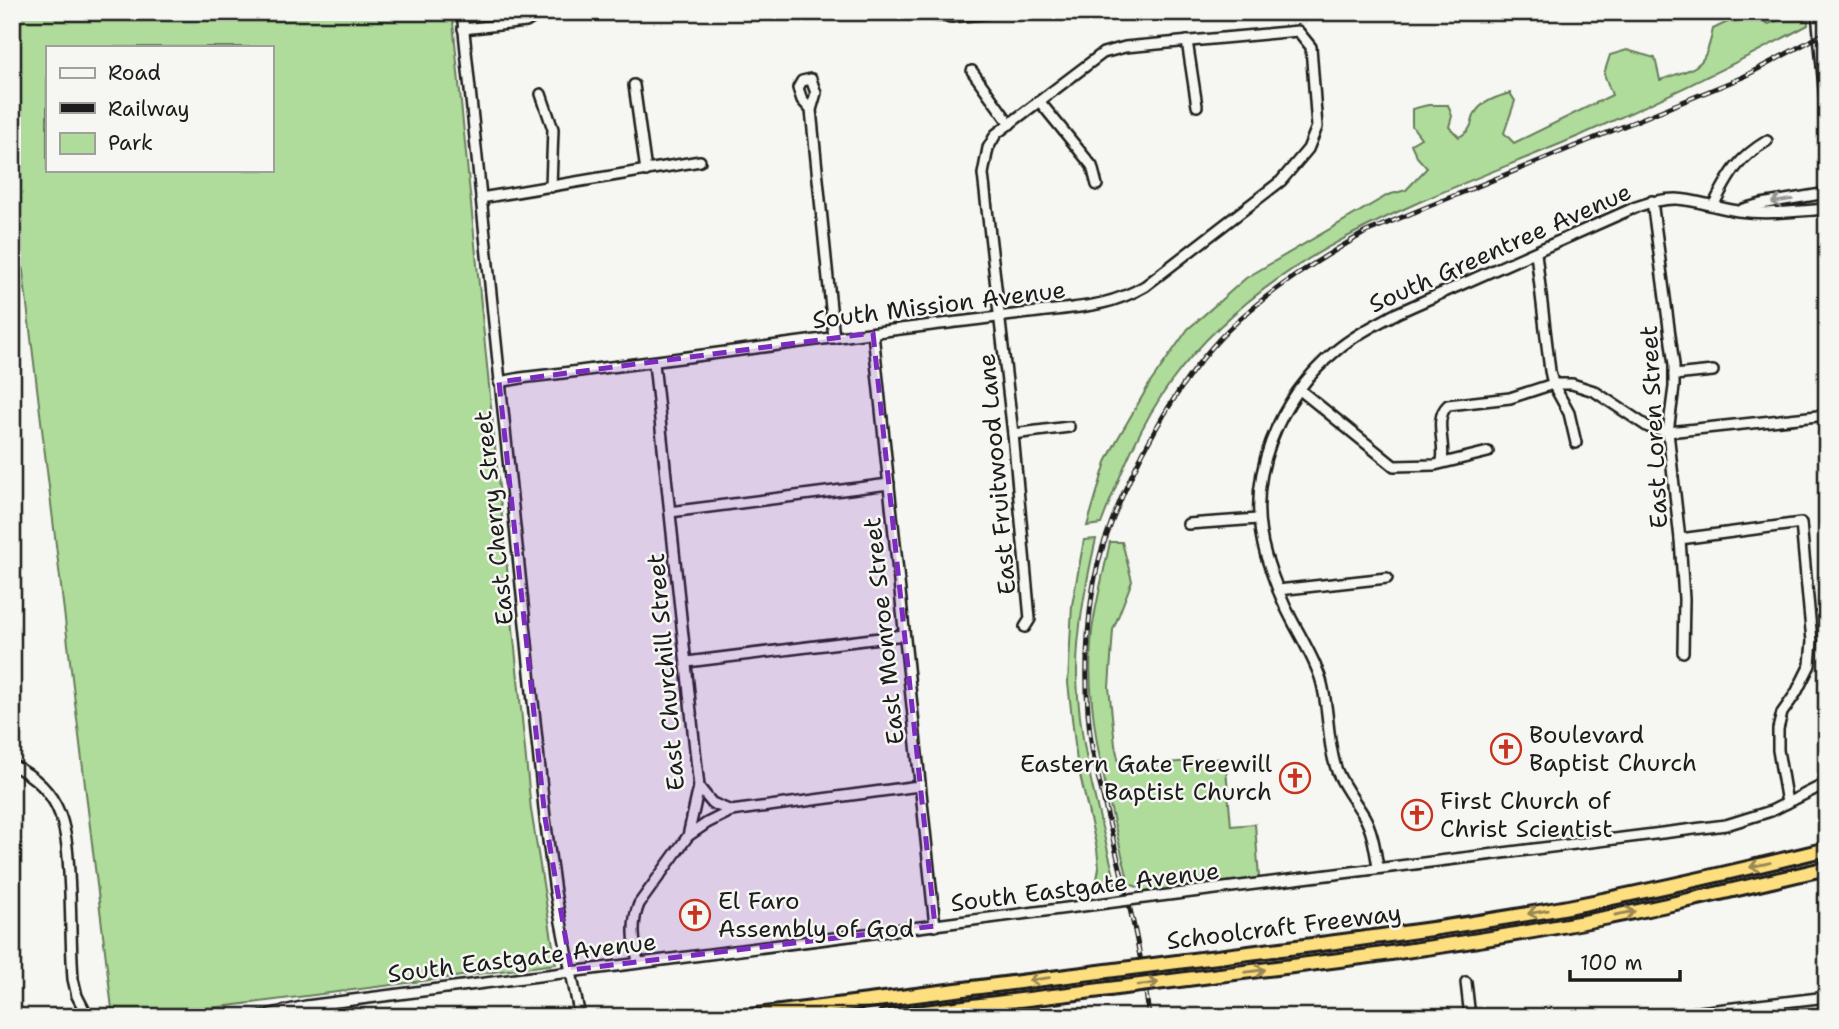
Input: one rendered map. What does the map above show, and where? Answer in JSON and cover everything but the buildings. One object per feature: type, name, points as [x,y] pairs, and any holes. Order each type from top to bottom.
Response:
[{"type":"highway","name":"Schoolcraft Freeway","points":[[741,1017],[1388,936],[1672,886],[1827,849]]},
{"type":"highway","name":"Schoolcraft Freeway","points":[[884,1017],[1411,950],[1558,927],[1827,868]]},
{"type":"street","name":"East Cherry Street","points":[[461,12],[546,831],[579,1012]]},
{"type":"street","points":[[463,29],[526,22],[542,12]]},
{"type":"street","points":[[902,12],[952,17],[1001,12]]},
{"type":"street","points":[[1817,12],[1827,121]]},
{"type":"street","name":"East Fruitwood Lane","points":[[1025,627],[1030,619],[1013,434],[983,174],[988,148],[996,134],[1110,50],[1298,31],[1311,47],[1317,127]]},
{"type":"street","points":[[1187,41],[1197,106]]},
{"type":"street","points":[[972,71],[1010,124]]},
{"type":"street","points":[[634,85],[646,170]]},
{"type":"street","points":[[541,94],[553,129],[551,187]]},
{"type":"street","points":[[1040,102],[1092,166],[1097,186]]},
{"type":"street","points":[[811,110],[834,338]]},
{"type":"street","name":"South Mission Avenue","points":[[499,382],[1110,303],[1145,286],[1281,181],[1308,149],[1317,127]]},
{"type":"street","points":[[1714,204],[1735,165],[1766,141]]},
{"type":"street","points":[[481,198],[700,161]]},
{"type":"street","points":[[1738,211],[1762,204],[1827,193]]},
{"type":"street","name":"South Greentree Avenue","points":[[1378,867],[1370,829],[1336,768],[1326,698],[1313,659],[1290,617],[1266,557],[1258,519],[1261,479],[1268,447],[1279,419],[1300,390],[1338,349],[1366,330],[1397,313],[1652,201],[1666,198],[1714,204],[1738,211],[1779,213],[1827,209]]},
{"type":"street","name":"East Loren Street","points":[[1652,201],[1674,375],[1668,432],[1680,539],[1684,652]]},
{"type":"street","points":[[1536,253],[1553,384],[1569,413],[1576,443]]},
{"type":"street","name":"East Monroe Street","points":[[873,333],[935,926]]},
{"type":"street","name":"East Churchill Street","points":[[638,962],[634,940],[635,914],[639,904],[688,836],[699,787],[654,363]]},
{"type":"street","points":[[1674,375],[1713,371]]},
{"type":"street","points":[[1442,461],[1444,453],[1440,419],[1442,411],[1448,405],[1510,398],[1553,384],[1572,384],[1594,391],[1648,427],[1668,432],[1827,415]]},
{"type":"street","points":[[1300,390],[1394,466],[1435,465],[1442,461],[1488,452]]},
{"type":"street","points":[[1013,434],[1069,427]]},
{"type":"street","points":[[670,512],[889,484]]},
{"type":"street","points":[[1188,524],[1258,519]]},
{"type":"street","points":[[1680,539],[1801,523],[1812,641],[1810,665],[1782,713],[1778,729],[1787,803]]},
{"type":"street","points":[[1278,590],[1387,578]]},
{"type":"street","points":[[687,662],[904,635]]},
{"type":"street","points":[[12,765],[27,772],[45,787],[65,826],[73,979],[88,1017]]},
{"type":"street","name":"South Eastgate Avenue","points":[[258,1017],[306,1006],[571,970],[1705,828],[1742,821],[1827,783]]},
{"type":"street","points":[[688,836],[707,822],[731,811],[919,786]]},
{"type":"street","points":[[699,787],[712,803],[731,811]]},
{"type":"street","points":[[1466,982],[1470,1017]]},
{"type":"street","points":[[1657,1017],[1827,997]]},
{"type":"highlighted area","points":[[873,333],[935,926],[571,970],[545,818],[499,382]]},
{"type":"green space","points":[[12,12],[452,12],[531,810],[556,964],[142,1017],[113,1017],[17,222],[12,214]]},
{"type":"green space","points":[[1799,12],[1807,12],[1808,25],[1780,40],[1608,123],[1411,206],[1357,232],[1305,261],[1256,295],[1211,335],[1171,382],[1140,432],[1101,524],[1087,526],[1106,462],[1117,440],[1150,383],[1188,329],[1246,278],[1388,195],[1406,190],[1427,168],[1417,157],[1411,144],[1421,138],[1412,126],[1412,109],[1428,105],[1448,105],[1452,116],[1449,127],[1459,137],[1468,130],[1481,106],[1510,93],[1515,101],[1504,133],[1514,143],[1612,95],[1604,74],[1610,55],[1627,50],[1655,58],[1660,80],[1697,65],[1707,52],[1713,29],[1742,15],[1769,24]]},
{"type":"green space","points":[[1096,539],[1080,626],[1077,678],[1086,756],[1116,884],[1095,890],[1099,868],[1097,849],[1077,762],[1068,683],[1072,605],[1084,540]]},
{"type":"green space","points":[[1110,542],[1122,542],[1132,581],[1113,630],[1109,687],[1120,767],[1225,758],[1231,826],[1255,824],[1259,878],[1145,892],[1129,884],[1100,759],[1091,695],[1092,631]]},
{"type":"railway","points":[[1149,1017],[1137,939],[1092,748],[1087,699],[1089,617],[1098,566],[1114,516],[1140,459],[1172,402],[1208,351],[1244,315],[1312,265],[1366,232],[1743,77],[1827,32]]},
{"type":"place","name":"Boulevard Baptist Church","points":[[1506,749]]},
{"type":"place","name":"Eastern Gate Freewill Baptist Church","points":[[1295,778]]},
{"type":"place","name":"First Church of Christ Scientist","points":[[1417,815]]},
{"type":"place","name":"El Faro Assembly of God","points":[[695,915]]}]
